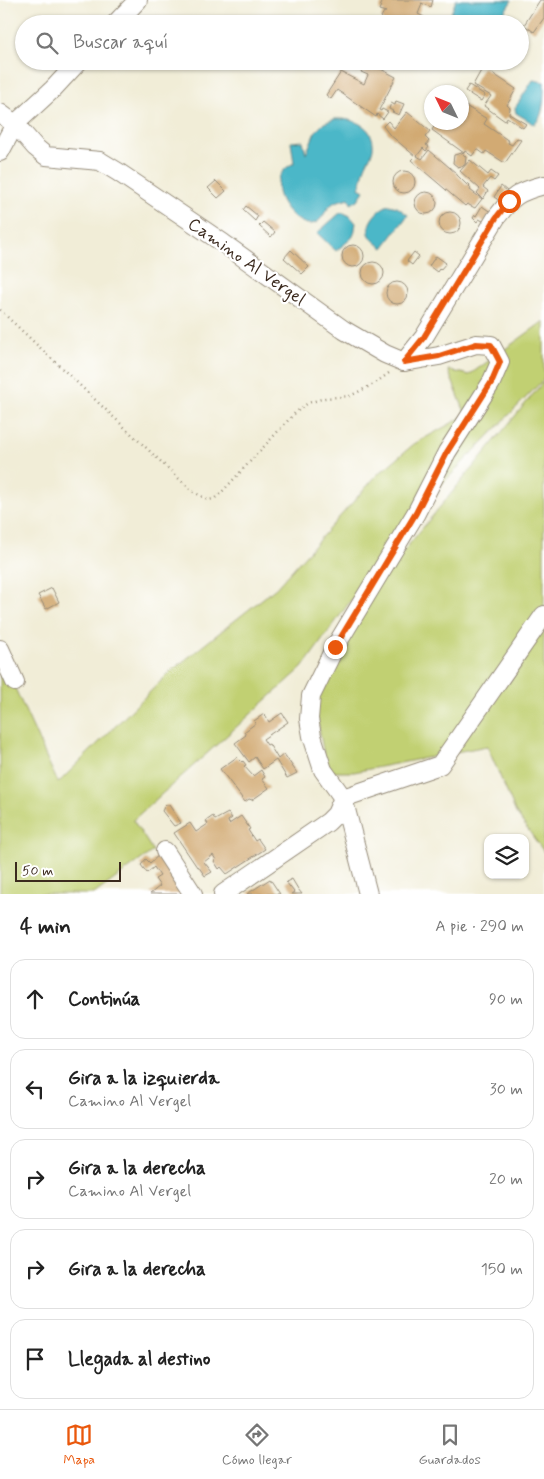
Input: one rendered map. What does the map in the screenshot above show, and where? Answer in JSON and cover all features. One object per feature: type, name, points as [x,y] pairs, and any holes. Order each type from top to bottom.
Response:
[{"type":"street","points":[[124,15],[138,0]]},
{"type":"street","points":[[0,152],[15,124],[71,70]]},
{"type":"street","name":"Camino Al Vergel","points":[[0,112],[15,124],[34,147],[46,156],[100,161],[223,243],[344,330],[404,362]]},
{"type":"street","points":[[404,362],[424,337],[496,218],[509,201],[524,190],[544,185]]},
{"type":"street","points":[[368,894],[343,798],[323,770],[316,752],[309,719],[311,696],[335,647],[416,513],[447,452],[491,383],[500,362],[491,345],[476,344],[439,356],[404,362]]},
{"type":"street","points":[[223,894],[328,822],[336,814],[343,798],[440,765],[544,615]]},
{"type":"street","points":[[0,649],[15,682]]},
{"type":"street","points":[[165,851],[193,894]]},
{"type":"path","points":[[0,310],[192,491],[208,500],[214,499],[222,493],[295,413],[308,403],[325,398],[350,396],[374,384],[404,362]]},
{"type":"green space","points":[[544,321],[544,379],[415,512],[302,668],[133,820],[153,851],[94,894],[0,894],[0,655],[58,783],[171,671],[276,588],[377,475],[414,444],[466,415],[448,370],[469,375]]},
{"type":"green space","points":[[544,381],[544,852],[516,813],[487,746],[354,772],[327,772],[313,695],[359,605]]},
{"type":"water","points":[[456,0],[512,0],[503,15],[450,15]]},
{"type":"water","points":[[533,80],[544,82],[542,112],[534,124],[516,113],[515,108]]},
{"type":"water","points":[[335,119],[349,120],[362,125],[367,129],[373,140],[373,148],[359,188],[364,191],[358,200],[351,204],[349,198],[335,202],[328,208],[322,218],[313,224],[301,222],[291,214],[281,201],[278,180],[286,168],[294,163],[291,142],[303,141],[306,154],[315,132],[324,123]]},
{"type":"water","points":[[389,205],[397,207],[408,215],[383,248],[371,238],[369,224],[381,209]]},
{"type":"water","points":[[340,213],[349,215],[356,223],[352,237],[336,251],[317,233]]},
{"type":"building","points":[[383,0],[433,0],[431,7],[421,3],[418,14],[420,15],[382,15],[386,12],[379,10]]},
{"type":"building","points":[[540,0],[544,0],[544,18],[534,32],[529,28],[529,17]]},
{"type":"building","points":[[362,70],[383,70],[396,77],[379,110],[381,111],[382,109],[388,112],[383,119],[377,114],[376,117],[337,90],[331,99],[326,95],[341,72],[364,84],[368,75],[361,72]]},
{"type":"building","points":[[481,70],[488,70],[516,89],[507,105],[510,108],[509,114],[526,124],[523,128],[507,117],[505,121],[484,106],[491,96],[473,85]]},
{"type":"building","points":[[469,85],[485,95],[481,101],[469,94]]},
{"type":"building","points":[[396,101],[404,104],[399,115],[389,109],[391,103],[395,105]]},
{"type":"building","points":[[469,108],[487,119],[484,124],[509,141],[508,143],[512,145],[517,138],[521,140],[505,163],[486,151],[484,154],[477,149],[472,156],[465,151],[464,153],[432,130],[469,130]]},
{"type":"building","points":[[407,112],[424,126],[424,130],[430,131],[425,137],[429,141],[426,145],[429,147],[426,151],[423,148],[417,156],[422,159],[429,150],[467,185],[468,183],[471,188],[470,190],[482,199],[475,208],[467,204],[465,206],[411,160],[415,156],[389,134],[383,126],[388,121],[394,128]]},
{"type":"building","points":[[462,153],[466,157],[465,165],[458,167],[453,163],[454,155]]},
{"type":"building","points":[[470,160],[488,175],[491,171],[498,176],[494,181],[490,178],[483,187],[488,191],[483,199],[477,193],[480,189],[460,171]]},
{"type":"building","points":[[404,171],[412,174],[415,182],[412,190],[404,193],[396,190],[393,182],[396,174]]},
{"type":"building","points":[[216,181],[226,191],[218,198],[208,188]]},
{"type":"building","points":[[501,186],[507,191],[500,201],[494,197]]},
{"type":"building","points":[[426,192],[434,195],[437,203],[434,211],[426,214],[418,211],[415,203],[418,195]]},
{"type":"building","points":[[246,206],[258,216],[255,221],[243,210]]},
{"type":"building","points":[[482,206],[492,213],[485,222],[479,219],[477,222],[473,218]]},
{"type":"building","points":[[450,212],[458,215],[461,223],[458,231],[450,234],[442,231],[439,223],[442,215]]},
{"type":"building","points":[[263,222],[275,232],[271,237],[259,226]]},
{"type":"building","points":[[353,245],[361,248],[364,256],[361,264],[353,267],[345,264],[342,256],[345,248]]},
{"type":"building","points":[[291,250],[309,267],[302,274],[284,258]]},
{"type":"building","points":[[414,252],[419,256],[412,265],[407,261]]},
{"type":"building","points":[[436,256],[446,263],[437,272],[429,266]]},
{"type":"building","points":[[373,262],[381,265],[384,273],[381,281],[373,284],[365,281],[362,273],[365,265]]},
{"type":"building","points":[[397,282],[405,285],[408,293],[405,301],[397,304],[389,301],[386,293],[389,285]]},
{"type":"building","points":[[52,588],[59,602],[46,609],[38,595]]},
{"type":"building","points":[[282,713],[288,722],[263,739],[267,745],[269,744],[278,759],[284,754],[297,773],[287,778],[276,760],[263,769],[255,757],[249,762],[235,743],[246,735],[244,732],[256,723],[254,721],[264,714],[269,722]]},
{"type":"building","points":[[237,757],[243,761],[246,765],[244,766],[253,776],[261,770],[265,777],[262,779],[269,788],[252,800],[249,799],[245,802],[220,769]]},
{"type":"building","points":[[166,805],[169,805],[181,823],[174,826],[162,811]]},
{"type":"building","points":[[228,813],[232,818],[228,821],[229,824],[241,816],[250,829],[248,830],[255,841],[258,839],[265,849],[227,874],[221,867],[219,869],[213,855],[204,862],[212,872],[205,876],[174,833],[190,823],[196,832],[208,824],[206,821],[213,816],[215,820]]},
{"type":"building","points":[[160,854],[189,894],[150,894],[160,886],[155,879],[160,876],[154,867],[147,873],[141,865],[146,859],[150,863]]},
{"type":"building","points":[[270,879],[280,894],[247,894]]},
{"type":"building","points":[[292,879],[302,894],[291,894],[294,892],[286,882]]},
{"type":"route","points":[[335,647],[416,513],[447,452],[491,383],[500,362],[491,345],[476,344],[439,356],[404,362],[424,337],[496,218],[509,201]]}]
